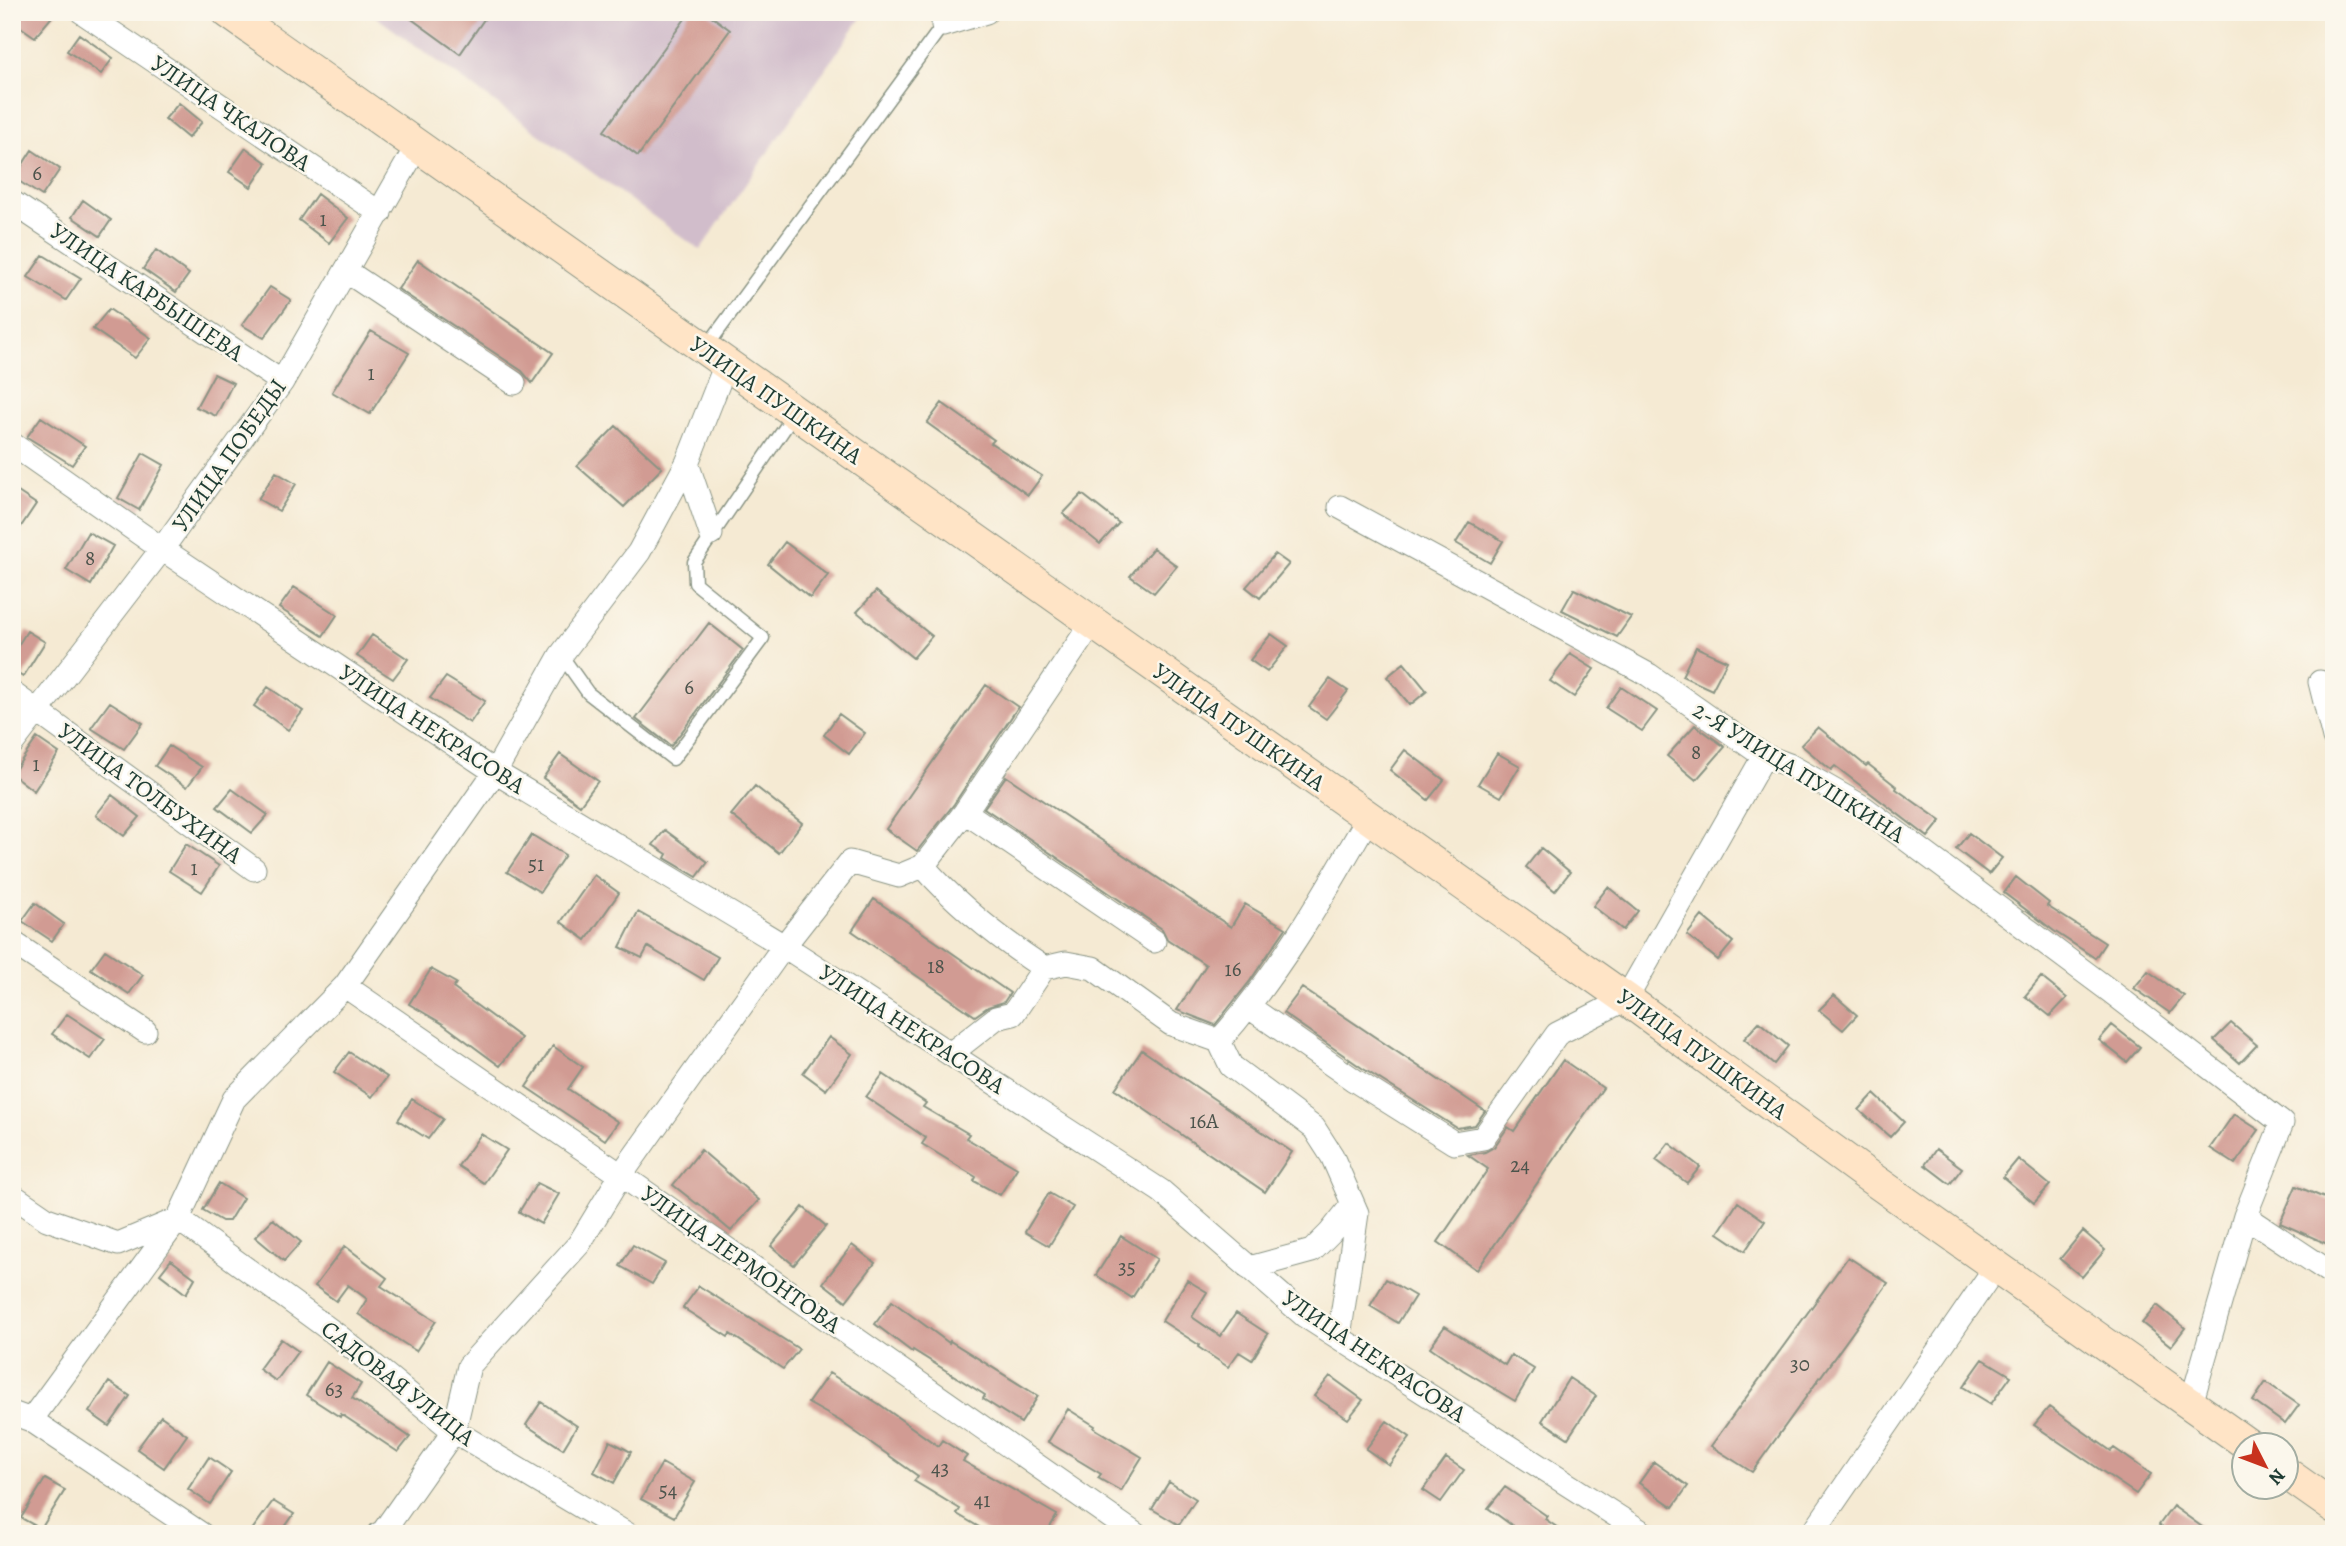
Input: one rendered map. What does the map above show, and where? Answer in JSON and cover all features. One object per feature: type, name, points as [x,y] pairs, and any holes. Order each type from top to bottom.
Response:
[{"type":"main road","name":"УЛИЦА ПУШКИНА","points":[[228,12],[1626,999],[1864,1173],[2230,1432]]},
{"type":"main road","points":[[2300,1482],[2334,1507]]},
{"type":"street","name":"УЛИЦА ЧКАЛОВА","points":[[82,12],[380,213]]},
{"type":"street","points":[[946,18],[986,12]]},
{"type":"street","name":"УЛИЦА ПОБЕДЫ","points":[[12,744],[162,549],[282,382],[417,146]]},
{"type":"street","name":"УЛИЦА КАРБЫШЕВА","points":[[12,202],[282,382]]},
{"type":"street","points":[[346,271],[514,383]]},
{"type":"street","points":[[201,1534],[22,1416],[178,1219],[234,1099],[345,986],[495,772],[561,655],[639,552],[687,463],[715,357]]},
{"type":"street","name":"УЛИЦА НЕКРАСОВА","points":[[12,444],[162,549],[495,772],[784,946],[1161,1191],[1305,1316],[1645,1534]]},
{"type":"street","points":[[687,463],[712,534]]},
{"type":"street","name":"2-Я УЛИЦА ПУШКИНА","points":[[1340,507],[1649,675],[1764,756],[1788,765],[1863,807],[2110,990],[2282,1123],[2245,1216],[2191,1404]]},
{"type":"street","points":[[379,1534],[454,1431],[469,1366],[579,1244],[621,1175],[784,946],[850,862],[899,876],[923,866],[965,812],[1092,623]]},
{"type":"street","points":[[2320,682],[2334,738]]},
{"type":"street","name":"УЛИЦА ТОЛБУХИНА","points":[[12,693],[254,869]]},
{"type":"street","points":[[1249,1007],[1354,1080],[1454,1143],[1483,1138],[1557,1034],[1626,999],[1764,756]]},
{"type":"street","points":[[965,812],[1154,941]]},
{"type":"street","points":[[1219,1041],[1249,1007],[1335,876],[1368,818]]},
{"type":"street","points":[[923,866],[943,888],[1006,943],[1044,968]]},
{"type":"street","points":[[12,942],[145,1031]]},
{"type":"street","points":[[950,1054],[996,1018],[1013,1014],[1044,968],[1066,963],[1093,968],[1171,1024],[1219,1041],[1231,1066],[1314,1128],[1332,1156],[1357,1213],[1339,1337]]},
{"type":"street","name":"УЛИЦА ЛЕРМОНТОВА","points":[[345,986],[1135,1534]]},
{"type":"street","points":[[12,1195],[47,1219],[118,1244],[178,1219]]},
{"type":"street","points":[[1249,1268],[1312,1251],[1331,1233],[1353,1204]]},
{"type":"street","points":[[2245,1216],[2334,1275]]},
{"type":"street","name":"САДОВАЯ УЛИЦА","points":[[178,1219],[337,1335],[454,1431],[627,1534]]},
{"type":"street","points":[[1812,1534],[1997,1265]]},
{"type":"lane","points":[[715,357],[946,18]]},
{"type":"lane","points":[[561,655],[588,693],[673,759],[763,638],[695,583],[694,562],[795,413]]},
{"type":"shaded area","points":[[369,12],[865,12],[700,250]]},
{"type":"building","points":[[12,12],[56,12],[35,37],[12,21]]},
{"type":"building","points":[[402,12],[489,12],[460,54]]},
{"type":"building","points":[[690,12],[706,12],[730,30],[638,156],[604,131]]},
{"type":"building","points":[[79,34],[113,58],[101,74],[67,51]]},
{"type":"building","points":[[179,103],[202,122],[188,138],[165,119]]},
{"type":"building","points":[[246,148],[267,163],[251,187],[229,172]]},
{"type":"building","points":[[32,150],[60,169],[42,196],[14,178]]},
{"type":"building","points":[[317,194],[348,218],[329,243],[299,220]]},
{"type":"building","points":[[83,200],[111,220],[100,236],[72,217]]},
{"type":"building","points":[[156,250],[189,274],[176,292],[143,269]]},
{"type":"building","points":[[43,255],[81,278],[66,300],[28,277]]},
{"type":"building","points":[[418,260],[553,353],[532,383],[522,371],[398,289]]},
{"type":"building","points":[[270,287],[291,300],[264,338],[242,325]]},
{"type":"building","points":[[109,309],[151,338],[135,358],[93,329]]},
{"type":"building","points":[[371,331],[409,353],[370,414],[332,392]]},
{"type":"building","points":[[214,374],[233,383],[216,416],[196,407]]},
{"type":"building","points":[[942,403],[994,440],[991,443],[1042,476],[1028,495],[927,423]]},
{"type":"building","points":[[41,417],[85,446],[72,465],[27,437]]},
{"type":"building","points":[[616,426],[662,468],[624,507],[577,466]]},
{"type":"building","points":[[143,453],[164,465],[139,510],[118,498]]},
{"type":"building","points":[[276,472],[296,484],[279,511],[258,499]]},
{"type":"building","points":[[12,488],[36,504],[12,540]]},
{"type":"building","points":[[1082,494],[1119,523],[1100,544],[1063,514]]},
{"type":"building","points":[[1469,522],[1503,541],[1490,563],[1456,543]]},
{"type":"building","points":[[88,532],[113,546],[91,585],[66,570]]},
{"type":"building","points":[[785,542],[828,575],[810,598],[768,564]]},
{"type":"building","points":[[1153,548],[1177,566],[1154,593],[1130,576]]},
{"type":"building","points":[[1275,554],[1289,564],[1260,598],[1246,587]]},
{"type":"building","points":[[294,587],[337,615],[323,636],[279,608]]},
{"type":"building","points":[[1574,589],[1631,617],[1617,637],[1562,610]]},
{"type":"building","points":[[876,591],[932,636],[913,658],[857,612]]},
{"type":"building","points":[[709,623],[743,650],[671,746],[636,719]]},
{"type":"building","points":[[27,631],[45,642],[23,677],[12,670],[12,655]]},
{"type":"building","points":[[1271,634],[1288,646],[1267,672],[1250,660]]},
{"type":"building","points":[[372,635],[408,659],[393,679],[357,656]]},
{"type":"building","points":[[1696,647],[1727,661],[1712,690],[1682,676]]},
{"type":"building","points":[[1570,654],[1594,669],[1574,697],[1550,681]]},
{"type":"building","points":[[1404,663],[1427,691],[1410,705],[1387,677]]},
{"type":"building","points":[[446,677],[485,701],[470,723],[430,698]]},
{"type":"building","points":[[1330,679],[1348,691],[1326,719],[1309,707]]},
{"type":"building","points":[[986,685],[1018,707],[954,804],[917,851],[886,829]]},
{"type":"building","points":[[268,687],[303,711],[288,730],[254,706]]},
{"type":"building","points":[[1621,687],[1657,711],[1642,731],[1606,708]]},
{"type":"building","points":[[110,702],[143,723],[124,749],[91,728]]},
{"type":"building","points":[[839,714],[865,733],[849,754],[824,735]]},
{"type":"building","points":[[1695,725],[1725,747],[1696,780],[1667,756]]},
{"type":"building","points":[[1818,727],[1941,821],[1928,837],[1835,766],[1831,770],[1801,745]]},
{"type":"building","points":[[37,738],[59,753],[34,791],[12,774]]},
{"type":"building","points":[[169,746],[202,767],[187,787],[155,766]]},
{"type":"building","points":[[1405,750],[1444,780],[1428,800],[1390,770]]},
{"type":"building","points":[[1497,753],[1520,766],[1501,797],[1478,784]]},
{"type":"building","points":[[560,754],[598,781],[580,805],[543,778]]},
{"type":"building","points":[[1006,776],[1231,927],[1245,904],[1286,928],[1250,981],[1215,1025],[1177,1010],[1206,965],[1167,939],[1162,929],[984,808]]},
{"type":"building","points":[[755,786],[802,823],[779,853],[731,815]]},
{"type":"building","points":[[232,789],[268,815],[252,833],[217,807]]},
{"type":"building","points":[[112,795],[140,817],[124,836],[96,815]]},
{"type":"building","points":[[665,830],[708,862],[697,877],[665,858],[667,854],[653,845]]},
{"type":"building","points":[[1969,833],[2002,858],[1989,874],[1956,849]]},
{"type":"building","points":[[532,835],[565,855],[540,892],[507,872]]},
{"type":"building","points":[[186,844],[219,866],[202,892],[169,871]]},
{"type":"building","points":[[1541,848],[1570,872],[1555,891],[1526,867]]},
{"type":"building","points":[[594,875],[619,893],[586,940],[561,922]]},
{"type":"building","points":[[2016,877],[2049,903],[2047,906],[2105,943],[2095,958],[2004,893]]},
{"type":"building","points":[[1608,887],[1638,911],[1623,930],[1593,906]]},
{"type":"building","points":[[874,899],[1010,993],[1004,1002],[988,1007],[975,1016],[852,931]]},
{"type":"building","points":[[35,903],[64,924],[52,941],[22,921]]},
{"type":"building","points":[[638,912],[718,957],[704,980],[648,947],[642,958],[620,947]]},
{"type":"building","points":[[1702,916],[1733,942],[1718,960],[1687,935]]},
{"type":"building","points":[[105,950],[143,975],[129,994],[91,969]]},
{"type":"building","points":[[431,969],[456,983],[453,988],[521,1038],[500,1066],[443,1024],[409,1004]]},
{"type":"building","points":[[2148,971],[2184,996],[2170,1013],[2134,988]]},
{"type":"building","points":[[2041,977],[2067,998],[2050,1016],[2025,996]]},
{"type":"building","points":[[1302,988],[1485,1111],[1475,1125],[1457,1128],[1362,1068],[1283,1013]]},
{"type":"building","points":[[1834,995],[1857,1015],[1843,1030],[1819,1010]]},
{"type":"building","points":[[67,1014],[105,1039],[90,1059],[52,1034]]},
{"type":"building","points":[[1759,1022],[1788,1046],[1774,1064],[1744,1039]]},
{"type":"building","points":[[2231,1023],[2257,1045],[2240,1063],[2214,1040]]},
{"type":"building","points":[[2112,1025],[2140,1047],[2127,1062],[2099,1040]]},
{"type":"building","points":[[829,1037],[852,1054],[826,1090],[803,1073]]},
{"type":"building","points":[[553,1046],[583,1067],[568,1089],[618,1122],[605,1140],[526,1087]]},
{"type":"building","points":[[1142,1050],[1292,1152],[1265,1192],[1115,1089]]},
{"type":"building","points":[[349,1052],[387,1077],[372,1097],[334,1072]]},
{"type":"building","points":[[1563,1060],[1603,1088],[1477,1270],[1438,1242],[1488,1169],[1468,1155],[1485,1152],[1494,1147],[1508,1127],[1514,1131]]},
{"type":"building","points":[[883,1074],[926,1103],[923,1107],[969,1134],[966,1138],[1017,1168],[1000,1195],[974,1181],[976,1177],[922,1144],[926,1138],[866,1097]]},
{"type":"building","points":[[1874,1094],[1904,1122],[1890,1137],[1859,1110]]},
{"type":"building","points":[[412,1099],[443,1119],[428,1139],[398,1120]]},
{"type":"building","points":[[2234,1114],[2259,1130],[2235,1164],[2210,1148]]},
{"type":"building","points":[[481,1134],[507,1150],[484,1183],[458,1166]]},
{"type":"building","points":[[1669,1143],[1700,1167],[1687,1183],[1656,1160]]},
{"type":"building","points":[[1936,1149],[1962,1168],[1950,1184],[1925,1165]]},
{"type":"building","points":[[701,1150],[759,1200],[731,1231],[673,1185]]},
{"type":"building","points":[[2018,1159],[2050,1185],[2034,1203],[2003,1177]]},
{"type":"building","points":[[219,1183],[243,1198],[229,1221],[222,1221],[203,1210]]},
{"type":"building","points":[[537,1183],[559,1194],[541,1224],[519,1212]]},
{"type":"building","points":[[2296,1186],[2334,1202],[2334,1247],[2280,1223]]},
{"type":"building","points":[[1049,1193],[1073,1207],[1049,1246],[1025,1232]]},
{"type":"building","points":[[1738,1202],[1765,1221],[1745,1251],[1718,1233]]},
{"type":"building","points":[[803,1207],[826,1226],[794,1265],[771,1246]]},
{"type":"building","points":[[273,1219],[301,1242],[284,1261],[255,1237]]},
{"type":"building","points":[[2083,1231],[2105,1250],[2082,1277],[2060,1259]]},
{"type":"building","points":[[1121,1236],[1157,1259],[1132,1298],[1096,1275]]},
{"type":"building","points":[[633,1245],[665,1263],[652,1284],[620,1266]]},
{"type":"building","points":[[852,1245],[875,1263],[846,1301],[823,1283]]},
{"type":"building","points":[[345,1246],[387,1278],[381,1286],[436,1321],[416,1351],[358,1314],[367,1299],[348,1285],[336,1301],[315,1286]]},
{"type":"building","points":[[1848,1257],[1888,1283],[1752,1472],[1711,1446]]},
{"type":"building","points":[[171,1260],[195,1278],[186,1294],[160,1274]]},
{"type":"building","points":[[1386,1279],[1415,1296],[1398,1323],[1370,1306]]},
{"type":"building","points":[[1187,1280],[1207,1292],[1192,1317],[1220,1336],[1236,1313],[1268,1334],[1252,1360],[1239,1352],[1228,1367],[1162,1321]]},
{"type":"building","points":[[699,1286],[799,1349],[783,1369],[730,1334],[728,1337],[683,1308]]},
{"type":"building","points":[[892,1301],[949,1343],[950,1341],[1038,1396],[1021,1423],[983,1399],[985,1395],[913,1350],[912,1352],[875,1324]]},
{"type":"building","points":[[2157,1305],[2185,1328],[2171,1346],[2142,1323]]},
{"type":"building","points":[[1445,1326],[1505,1365],[1511,1355],[1534,1369],[1515,1401],[1430,1347]]},
{"type":"building","points":[[281,1339],[298,1351],[276,1381],[259,1369]]},
{"type":"building","points":[[1983,1359],[2011,1376],[1991,1404],[1963,1387]]},
{"type":"building","points":[[327,1362],[361,1384],[352,1398],[410,1437],[398,1452],[341,1414],[340,1417],[306,1395]]},
{"type":"building","points":[[829,1373],[938,1446],[942,1440],[967,1456],[963,1461],[1057,1515],[1046,1534],[991,1534],[957,1514],[960,1509],[914,1481],[918,1476],[840,1421],[808,1403]]},
{"type":"building","points":[[1330,1376],[1363,1400],[1348,1419],[1314,1396]]},
{"type":"building","points":[[1569,1378],[1596,1396],[1568,1438],[1542,1421]]},
{"type":"building","points":[[109,1382],[130,1396],[109,1426],[89,1412]]},
{"type":"building","points":[[2266,1382],[2299,1405],[2285,1424],[2253,1401]]},
{"type":"building","points":[[541,1402],[577,1426],[563,1449],[526,1425]]},
{"type":"building","points":[[2049,1407],[2111,1451],[2114,1448],[2151,1474],[2136,1494],[2034,1425]]},
{"type":"building","points":[[1068,1409],[1142,1457],[1121,1491],[1098,1478],[1101,1474],[1048,1442]]},
{"type":"building","points":[[161,1416],[187,1435],[164,1468],[137,1449]]},
{"type":"building","points":[[1387,1421],[1410,1437],[1389,1465],[1366,1449]]},
{"type":"building","points":[[610,1441],[631,1452],[614,1483],[594,1472]]},
{"type":"building","points":[[209,1457],[231,1472],[210,1504],[188,1489]]},
{"type":"building","points":[[1446,1458],[1464,1470],[1441,1502],[1423,1490]]},
{"type":"building","points":[[1654,1462],[1688,1486],[1673,1507],[1639,1483]]},
{"type":"building","points":[[662,1463],[695,1482],[674,1517],[641,1499]]},
{"type":"building","points":[[45,1479],[65,1490],[41,1529],[21,1518]]},
{"type":"building","points":[[1169,1482],[1196,1499],[1179,1525],[1152,1509]]},
{"type":"building","points":[[1505,1487],[1547,1516],[1545,1519],[1567,1534],[1524,1534],[1488,1508]]},
{"type":"building","points":[[273,1501],[294,1514],[280,1534],[249,1534]]},
{"type":"building","points":[[2173,1506],[2212,1534],[2171,1534],[2159,1525]]}]
